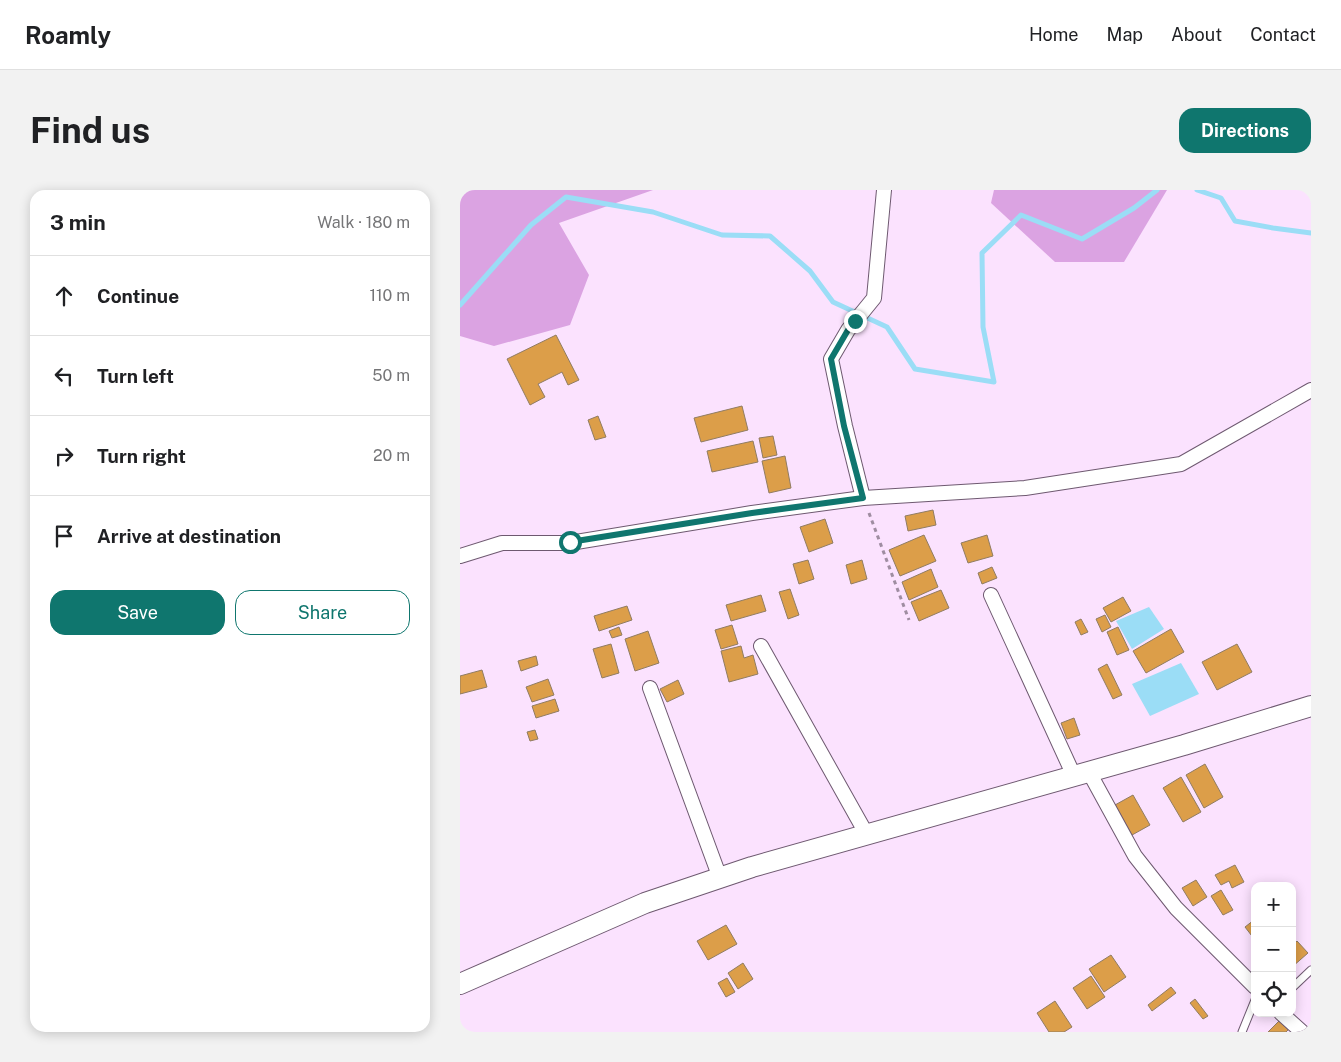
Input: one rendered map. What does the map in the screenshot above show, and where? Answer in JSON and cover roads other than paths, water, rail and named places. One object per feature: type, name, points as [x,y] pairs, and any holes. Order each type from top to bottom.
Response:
[{"type":"main road","points":[[460,984],[645,903],[752,867],[1081,774],[1311,706]]},
{"type":"street","points":[[863,498],[844,426],[831,359],[848,330],[874,298],[884,190]]},
{"type":"street","points":[[460,556],[502,543],[570,542],[752,513],[863,498],[1026,488],[1181,464],[1311,390]]},
{"type":"street","points":[[991,596],[1081,774],[1135,856],[1176,908],[1251,983]]},
{"type":"street","points":[[762,646],[867,835]]},
{"type":"street","points":[[650,688],[720,878]]},
{"type":"street","points":[[1285,1017],[1302,1032]]},
{"type":"lane","points":[[1296,984],[1311,970]]},
{"type":"lane","points":[[1242,1032],[1251,1010]]},
{"type":"water","points":[[1149,607],[1164,629],[1132,649],[1116,621]]},
{"type":"water","points":[[1181,663],[1199,694],[1150,716],[1132,684]]},
{"type":"waterway","points":[[460,305],[531,225],[566,197],[653,212],[722,235],[770,236],[810,271],[833,302],[887,327],[915,369],[994,382],[983,327],[982,253],[1021,215],[1082,239],[1134,208],[1157,190]]},
{"type":"waterway","points":[[1197,190],[1221,198],[1235,221],[1311,233]]}]
